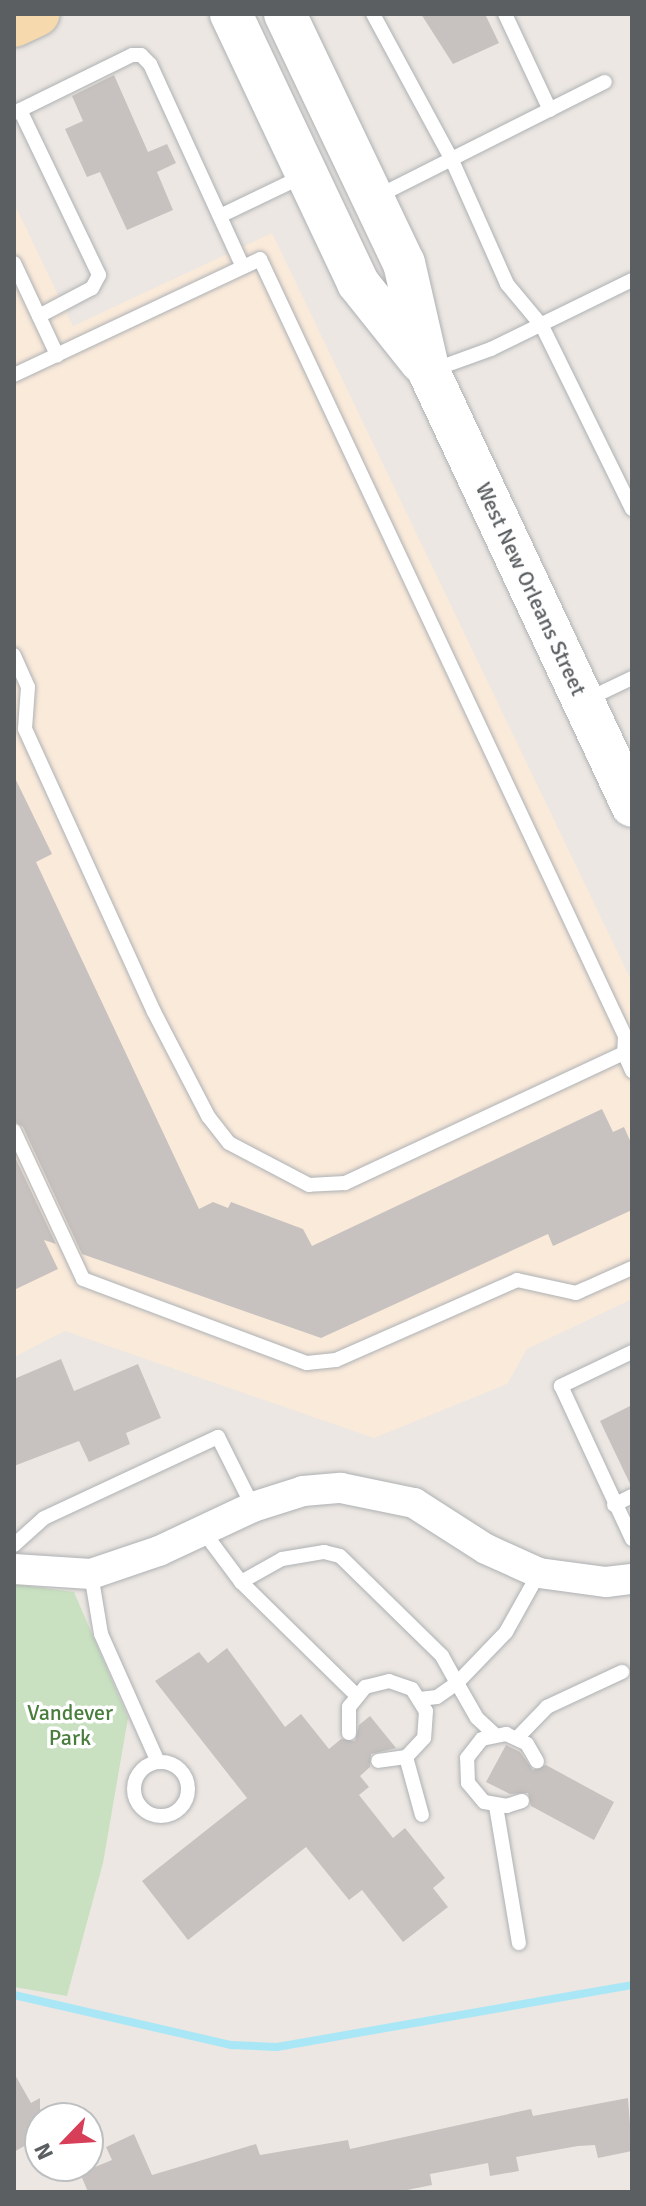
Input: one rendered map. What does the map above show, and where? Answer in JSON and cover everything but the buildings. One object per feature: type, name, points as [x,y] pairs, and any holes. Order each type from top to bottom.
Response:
[{"type":"main road","points":[[14,25],[38,14]]},
{"type":"main road","name":"West New Orleans Street","points":[[231,14],[358,283],[429,372]]},
{"type":"main road","name":"West New Orleans Street","points":[[285,14],[404,263],[429,372],[583,701],[629,791]]},
{"type":"street","points":[[14,1569],[91,1574],[203,1531],[253,1507],[303,1491],[341,1488],[381,1493],[414,1503],[486,1549],[539,1573],[606,1582],[632,1579]]},
{"type":"lane","points":[[373,14],[451,158],[507,284],[542,326],[632,509]]},
{"type":"lane","points":[[505,14],[550,110]]},
{"type":"lane","points":[[39,316],[92,288],[99,275],[17,112],[132,55],[141,55],[150,64],[243,267]]},
{"type":"lane","points":[[374,198],[605,82]]},
{"type":"lane","points":[[220,216],[307,174]]},
{"type":"lane","points":[[14,375],[260,259],[625,1036],[624,1053],[632,1071]]},
{"type":"lane","points":[[14,263],[57,355]]},
{"type":"lane","points":[[429,372],[542,326],[632,280]]},
{"type":"lane","points":[[14,655],[28,687],[25,729],[154,1012],[208,1116],[229,1143],[309,1185],[345,1183],[624,1053]]},
{"type":"lane","points":[[583,701],[632,678]]},
{"type":"lane","points":[[14,1131],[83,1279],[307,1363],[336,1360],[517,1280],[576,1293],[632,1268]]},
{"type":"lane","points":[[632,1352],[561,1386],[632,1539]]},
{"type":"lane","points":[[14,1545],[44,1518],[218,1437],[253,1507]]},
{"type":"lane","points":[[614,1505],[632,1496]]},
{"type":"lane","points":[[203,1531],[241,1582],[356,1695]]},
{"type":"lane","points":[[241,1582],[282,1559],[324,1552],[340,1556],[442,1656],[457,1683],[494,1734]]},
{"type":"lane","points":[[420,1699],[437,1697],[457,1683],[506,1632],[539,1573]]},
{"type":"lane","points":[[91,1574],[101,1634],[158,1762]]},
{"type":"lane","points":[[518,1737],[547,1707],[622,1672]]},
{"type":"lane","points":[[349,1733],[349,1707],[356,1695],[389,1681],[412,1689],[426,1711],[424,1738],[406,1757],[378,1761]]},
{"type":"lane","points":[[522,1801],[496,1806],[474,1794],[465,1771],[473,1747],[494,1734],[518,1737],[537,1761]]},
{"type":"lane","points":[[406,1757],[422,1815]]},
{"type":"lane","points":[[496,1806],[519,1943]]},
{"type":"shaded area","points":[[14,203],[73,326],[272,233],[632,982],[632,1299],[527,1349],[507,1384],[374,1438],[65,1331],[14,1357]]},
{"type":"green space","name":"Vandever Park","points":[[14,1584],[74,1592],[128,1718],[103,1863],[67,1996],[14,1987]]},
{"type":"waterway","points":[[14,1995],[231,2045],[277,2047],[632,1985]]}]
